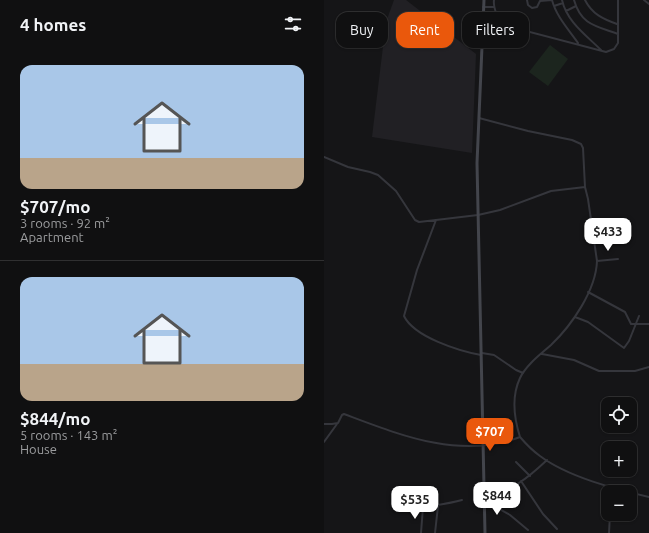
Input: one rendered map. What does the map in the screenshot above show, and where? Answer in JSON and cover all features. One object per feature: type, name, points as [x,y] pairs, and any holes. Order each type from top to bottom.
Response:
[{"type":"main road","points":[[484,0],[477,164],[485,533]]},
{"type":"street","points":[[493,7],[494,0]]},
{"type":"street","points":[[527,0],[528,5],[532,8],[539,6],[540,0],[552,0],[566,26],[579,44]]},
{"type":"street","points":[[574,0],[581,15],[588,22],[600,29],[618,34]]},
{"type":"street","points":[[585,0],[590,9],[599,17],[617,24]]},
{"type":"street","points":[[483,7],[493,7],[497,11],[499,22],[503,25],[609,52],[614,49],[618,43],[618,0]]},
{"type":"street","points":[[644,0],[649,4]]},
{"type":"street","points":[[554,6],[563,1],[566,11],[573,22],[602,51]]},
{"type":"street","points":[[566,11],[576,6]]},
{"type":"street","points":[[478,118],[579,143],[583,148],[585,187],[588,198],[597,261],[596,274],[575,317],[558,339],[523,373],[517,387],[514,407],[515,421],[520,437],[537,454],[570,472],[604,485]]},
{"type":"street","points":[[324,157],[348,167],[378,175],[396,191],[416,221],[419,222],[478,215],[500,210],[551,191],[585,187]]},
{"type":"street","points":[[436,220],[417,270],[404,316],[408,322],[437,342],[466,352],[494,355],[523,373]]},
{"type":"street","points":[[597,261],[618,259]]},
{"type":"street","points":[[588,292],[625,312],[631,324],[649,324]]},
{"type":"street","points":[[575,317],[588,322],[624,348],[629,341],[639,316]]},
{"type":"street","points":[[542,354],[574,360],[599,370],[635,371],[649,368]]},
{"type":"street","points":[[324,442],[344,414],[425,441],[457,447],[483,446],[509,441],[520,437]]},
{"type":"street","points":[[324,424],[338,423]]},
{"type":"street","points":[[484,495],[492,494],[522,481],[530,476],[547,460]]},
{"type":"street","points":[[516,462],[530,476]]},
{"type":"street","points":[[522,481],[543,514],[557,530]]},
{"type":"street","points":[[492,494],[494,506],[528,530]]},
{"type":"street","points":[[637,494],[649,497]]},
{"type":"street","points":[[408,511],[462,500]]},
{"type":"street","points":[[435,533],[438,506]]},
{"type":"street","points":[[421,533],[423,507]]},
{"type":"street","points":[[609,533],[610,521]]},
{"type":"shaded area","points":[[394,0],[406,0],[422,12],[396,12],[396,48],[454,48],[454,37],[462,43],[462,48],[468,48],[476,54],[472,153],[372,137],[383,48],[388,48],[388,16]]},
{"type":"shaded area","points":[[550,45],[568,59],[548,86],[529,72]]}]
